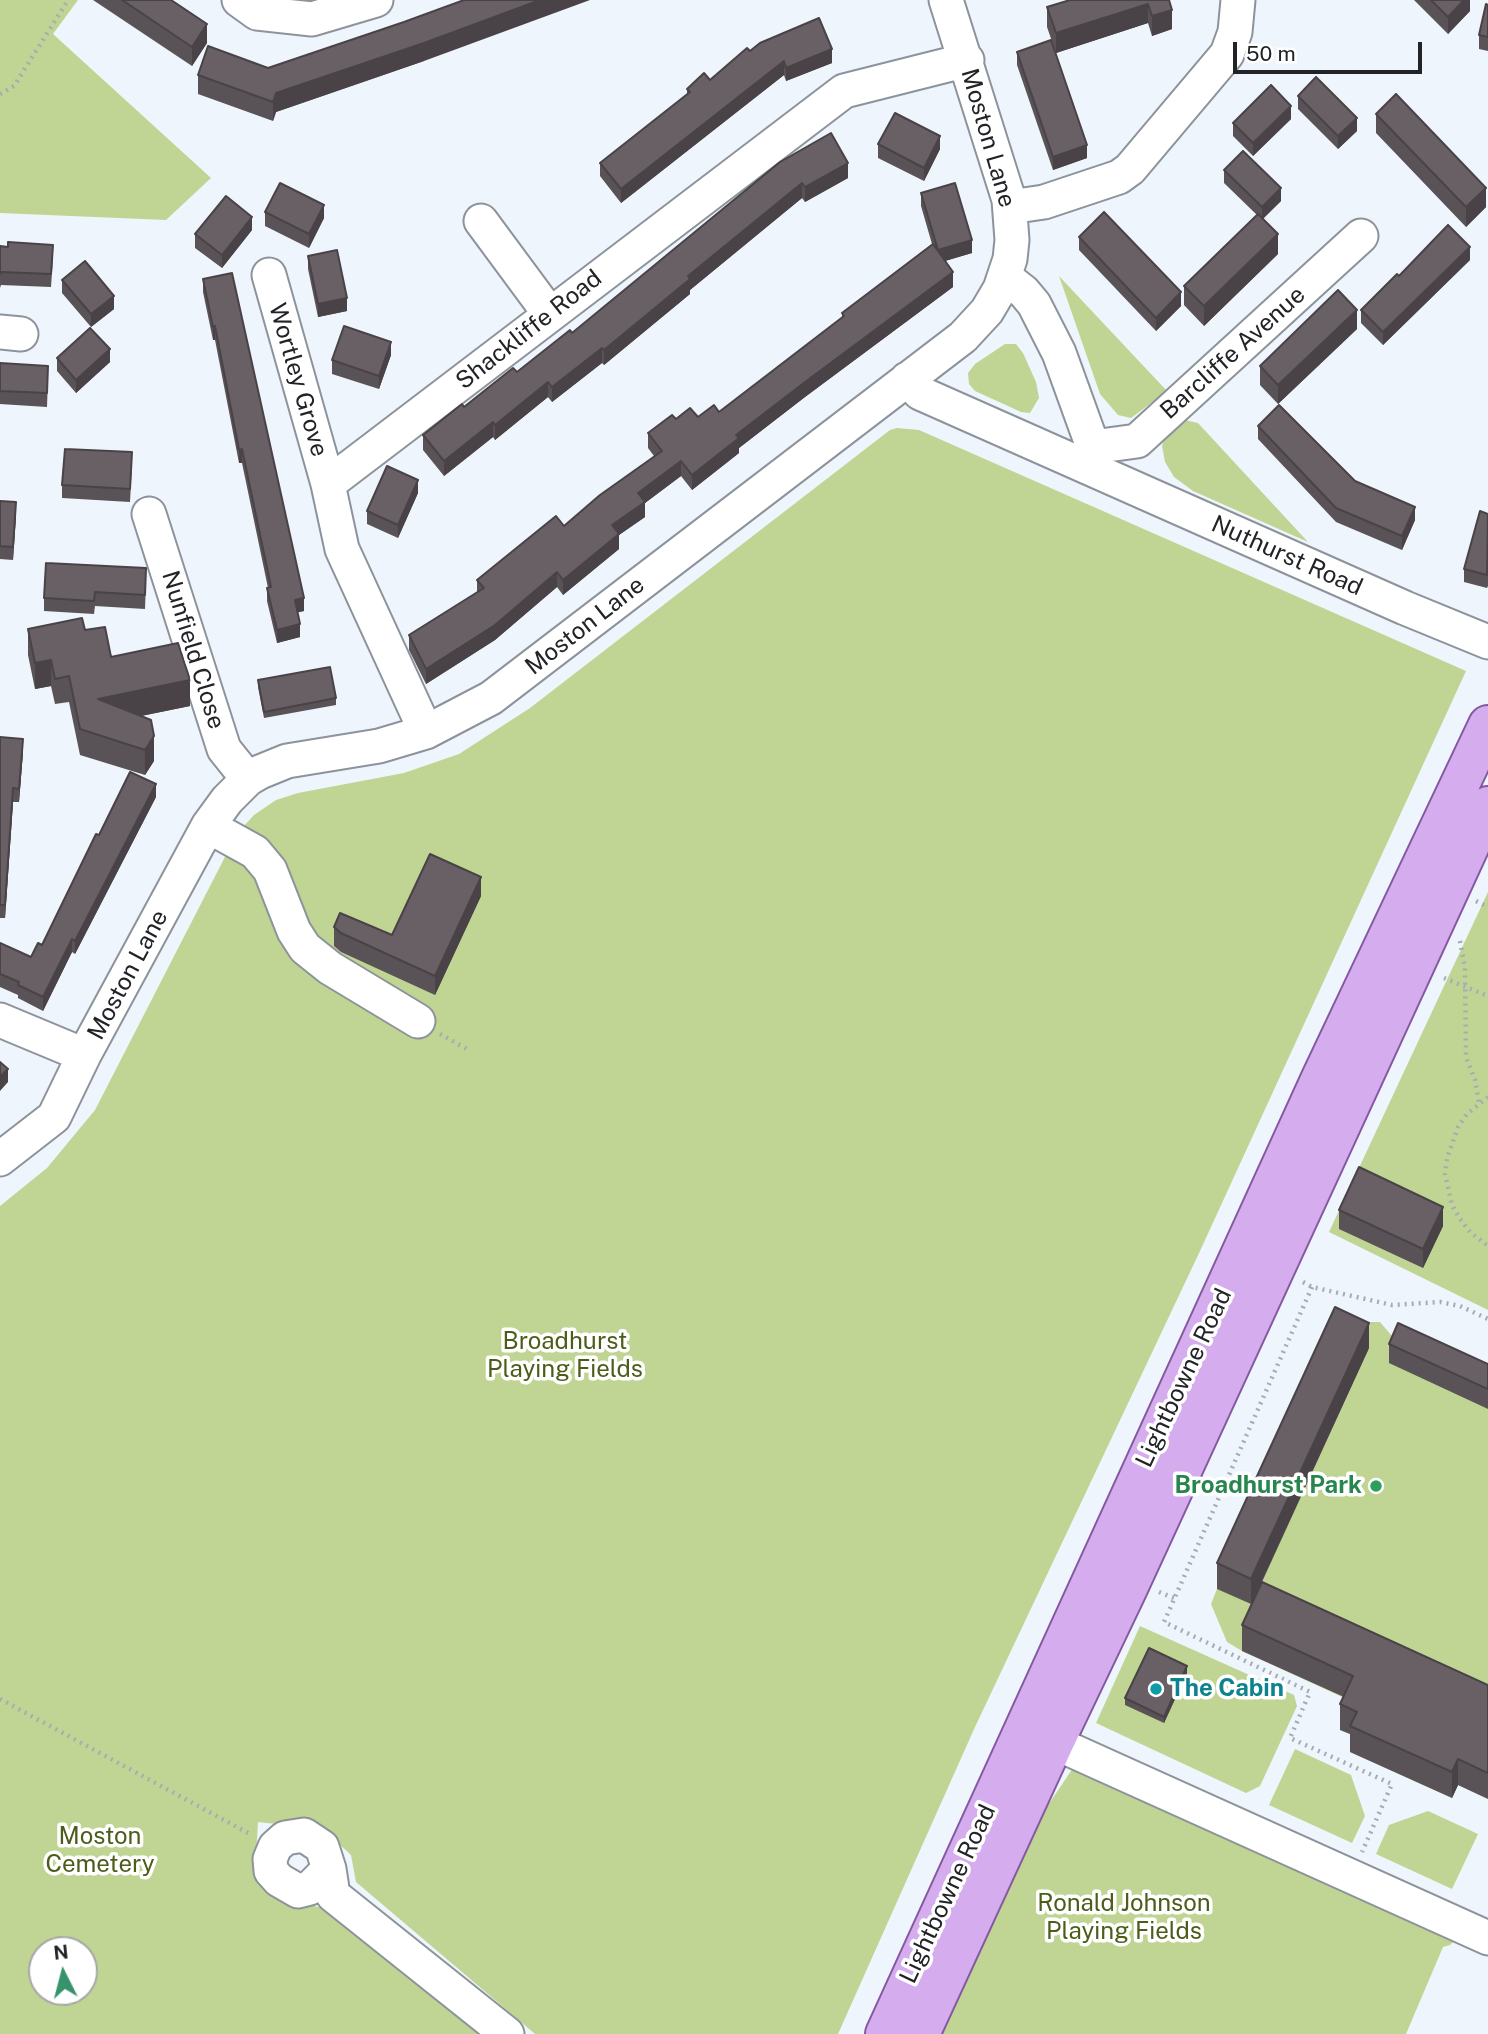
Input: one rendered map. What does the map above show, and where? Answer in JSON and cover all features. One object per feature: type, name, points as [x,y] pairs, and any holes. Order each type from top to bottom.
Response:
[{"type":"main road","name":"Lightbowne Road","points":[[920,2034],[1039,1736],[1321,1078],[1488,725]]},
{"type":"main road","name":"Lightbowne Road","points":[[885,2034],[1039,1736],[1127,1591],[1488,806]]},
{"type":"street","points":[[239,0],[257,13],[312,19],[376,0]]},
{"type":"street","name":"Moston Lane","points":[[0,1159],[54,1117],[84,1055],[208,826],[227,800],[248,779],[287,761],[379,746],[426,732],[492,698],[963,337],[987,311],[1005,277],[1012,240],[1010,207],[967,60],[946,0]]},
{"type":"street","points":[[1010,207],[1044,202],[1119,177],[1130,169],[1227,54],[1235,32],[1238,0]]},
{"type":"street","name":"Shackliffe Road","points":[[328,484],[549,313],[844,91],[967,60]]},
{"type":"street","points":[[481,221],[549,313]]},
{"type":"street","name":"Barcliffe Avenue","points":[[1090,456],[1136,441],[1361,236]]},
{"type":"street","name":"Wortley Grove","points":[[269,275],[328,484]]},
{"type":"street","points":[[1005,277],[1024,292],[1043,318],[1059,353],[1090,456]]},
{"type":"street","name":"Nuthurst Road","points":[[907,379],[920,393],[1090,456],[1392,603],[1488,642]]},
{"type":"street","points":[[328,484],[342,549],[426,732]]},
{"type":"street","name":"Nunfield Close","points":[[149,514],[224,750],[248,779]]},
{"type":"street","points":[[208,826],[255,852],[270,870],[294,931],[305,948],[330,968],[418,1021]]},
{"type":"street","points":[[0,1020],[84,1055]]},
{"type":"street","points":[[1039,1736],[1488,1938]]},
{"type":"street","points":[[275,1847],[285,1838],[304,1835],[322,1847],[324,1884],[508,2034]]},
{"type":"path","points":[[0,94],[14,86],[68,0]]},
{"type":"path","points":[[1450,889],[1465,968],[1466,1057],[1475,1080],[1479,1103]]},
{"type":"path","points":[[1465,986],[1488,996]]},
{"type":"path","points":[[1488,1097],[1467,1114],[1454,1135],[1447,1158],[1446,1174],[1452,1205],[1460,1219],[1470,1232],[1488,1246]]},
{"type":"path","points":[[1274,1269],[1312,1287],[1392,1305],[1440,1302],[1460,1306],[1488,1319]]},
{"type":"path","points":[[1312,1287],[1164,1622],[1310,1692],[1290,1738],[1392,1784],[1352,1875]]},
{"type":"path","points":[[0,1699],[275,1847]]},
{"type":"green space","points":[[0,0],[78,0],[53,34],[211,178],[166,220],[0,213]]},
{"type":"green space","points":[[1059,276],[1167,391],[1131,418],[1118,415],[1100,394]]},
{"type":"green space","points":[[1005,344],[1016,344],[1036,382],[1039,398],[1030,413],[1021,412],[975,391],[969,384],[968,373],[975,364]]},
{"type":"green space","points":[[1185,420],[1198,423],[1308,542],[1193,491],[1174,477],[1165,462],[1162,446],[1166,434]]},
{"type":"green space","name":"Broadhurst Playing Fields","points":[[897,428],[919,430],[1466,671],[1200,1251],[975,1727],[838,2034],[535,2034],[356,1882],[351,1855],[323,1829],[258,1822],[255,1872],[273,1897],[328,1909],[480,2034],[0,2034],[0,1206],[47,1168],[95,1110],[227,853],[254,815],[276,800],[298,793],[404,773],[459,754],[530,708],[890,430]]},
{"type":"green space","points":[[1488,892],[1488,1310],[1329,1232]]},
{"type":"green space","name":"Broadhurst Park","points":[[1359,1322],[1380,1322],[1398,1343],[1488,1384],[1488,1799],[1458,1785],[1452,1798],[1350,1752],[1356,1737],[1340,1730],[1353,1702],[1227,1642],[1211,1604]]},
{"type":"green space","points":[[1140,1626],[1294,1695],[1297,1706],[1260,1786],[1246,1793],[1096,1723]]},
{"type":"green space","points":[[1295,1749],[1351,1775],[1365,1816],[1352,1843],[1269,1805]]},
{"type":"green space","name":"Ronald Johnson Playing Fields","points":[[1073,1768],[1457,1938],[1450,1945],[1443,1947],[1406,2034],[942,2034],[1040,1817]]},
{"type":"green space","points":[[1428,1811],[1478,1834],[1452,1889],[1376,1854],[1389,1825]]},
{"type":"building","points":[[122,0],[171,0],[207,24],[192,47]]},
{"type":"building","points":[[464,0],[540,0],[276,93],[273,102],[198,75],[208,46],[268,68]]},
{"type":"building","points":[[1070,0],[1169,0],[1172,10],[1152,16],[1148,4],[1056,33],[1047,7]]},
{"type":"building","points":[[1431,0],[1464,0],[1448,17]]},
{"type":"building","points":[[1486,4],[1488,5],[1488,37],[1479,35]]},
{"type":"building","points":[[819,18],[832,49],[786,68],[784,61],[621,189],[600,163],[690,92],[687,89],[704,73],[710,80],[747,48],[750,51],[760,43]]},
{"type":"building","points":[[1051,40],[1087,145],[1053,157],[1017,52]]},
{"type":"building","points":[[1316,77],[1357,118],[1338,136],[1298,96]]},
{"type":"building","points":[[1271,85],[1291,106],[1253,143],[1233,123]]},
{"type":"building","points":[[1396,94],[1486,188],[1466,207],[1376,114]]},
{"type":"building","points":[[895,113],[940,136],[924,168],[878,144]]},
{"type":"building","points":[[831,133],[848,163],[805,187],[802,183],[688,276],[690,279],[604,350],[602,348],[552,387],[548,382],[495,425],[493,422],[444,461],[423,435],[513,368],[517,372],[570,330],[572,333],[780,162]]},
{"type":"building","points":[[1243,151],[1281,188],[1262,207],[1224,170]]},
{"type":"building","points":[[280,183],[324,205],[309,234],[265,212]]},
{"type":"building","points":[[955,183],[972,240],[938,250],[921,193]]},
{"type":"building","points":[[226,196],[252,217],[222,255],[195,234]]},
{"type":"building","points":[[1104,212],[1181,292],[1156,318],[1079,237]]},
{"type":"building","points":[[1258,214],[1278,234],[1204,306],[1184,286]]},
{"type":"building","points":[[1448,225],[1470,247],[1383,332],[1361,310],[1397,274],[1399,276]]},
{"type":"building","points":[[8,242],[53,245],[51,274],[0,274],[0,246],[8,247]]},
{"type":"building","points":[[933,244],[953,272],[736,435],[739,438],[692,475],[681,461],[638,493],[645,502],[612,525],[619,534],[563,580],[557,572],[495,625],[426,669],[409,635],[484,588],[477,580],[556,516],[564,526],[600,495],[662,451],[648,433],[672,415],[676,419],[690,408],[698,417],[714,405],[719,412]]},
{"type":"building","points":[[337,250],[347,298],[318,304],[308,256]]},
{"type":"building","points":[[85,261],[114,296],[91,314],[62,280]]},
{"type":"building","points":[[232,273],[304,598],[295,600],[300,624],[277,630],[267,588],[271,587],[242,449],[239,450],[203,279]]},
{"type":"building","points":[[1338,290],[1357,310],[1278,385],[1260,366]]},
{"type":"building","points":[[344,326],[391,342],[379,376],[332,360]]},
{"type":"building","points":[[90,328],[110,349],[76,380],[57,358]]},
{"type":"building","points":[[0,363],[48,366],[47,393],[0,391]]},
{"type":"building","points":[[1279,405],[1355,481],[1415,507],[1402,536],[1336,508],[1258,426]]},
{"type":"building","points":[[65,449],[132,452],[130,489],[62,485]]},
{"type":"building","points":[[387,466],[418,480],[398,525],[367,511]]},
{"type":"building","points":[[0,501],[16,502],[13,547],[0,546]]},
{"type":"building","points":[[1480,511],[1488,514],[1487,575],[1464,569]]},
{"type":"building","points":[[46,563],[146,568],[145,595],[95,592],[94,601],[44,598]]},
{"type":"building","points":[[82,618],[85,630],[105,627],[111,657],[178,643],[190,680],[98,699],[151,720],[154,736],[145,750],[80,729],[69,676],[55,679],[51,660],[35,663],[28,629]]},
{"type":"building","points":[[330,667],[336,698],[264,712],[258,680]]},
{"type":"building","points":[[0,737],[23,739],[19,789],[13,788],[5,905],[0,905]]},
{"type":"building","points":[[130,772],[156,784],[43,997],[0,974],[0,943],[31,957],[38,943],[42,945],[96,834],[99,835]]},
{"type":"building","points":[[430,854],[481,877],[435,976],[341,933],[334,927],[340,913],[392,935]]},
{"type":"building","points":[[0,1062],[8,1069],[0,1077]]},
{"type":"building","points":[[1359,1167],[1443,1207],[1423,1249],[1339,1210]]},
{"type":"building","points":[[1335,1307],[1369,1323],[1251,1579],[1217,1563]]},
{"type":"building","points":[[1398,1323],[1488,1364],[1488,1389],[1389,1344]]},
{"type":"building","points":[[1262,1582],[1488,1685],[1488,1773],[1458,1759],[1452,1772],[1350,1726],[1357,1712],[1340,1704],[1353,1676],[1242,1625]]},
{"type":"building","name":"The Cabin","points":[[1149,1648],[1187,1666],[1164,1717],[1125,1698]]},
{"type":"place","name":"Broadhurst Park","points":[[1376,1486]]},
{"type":"place","name":"The Cabin","points":[[1156,1689]]},
{"type":"park label","name":"Moston Cemetery","points":[[100,1851]]}]
